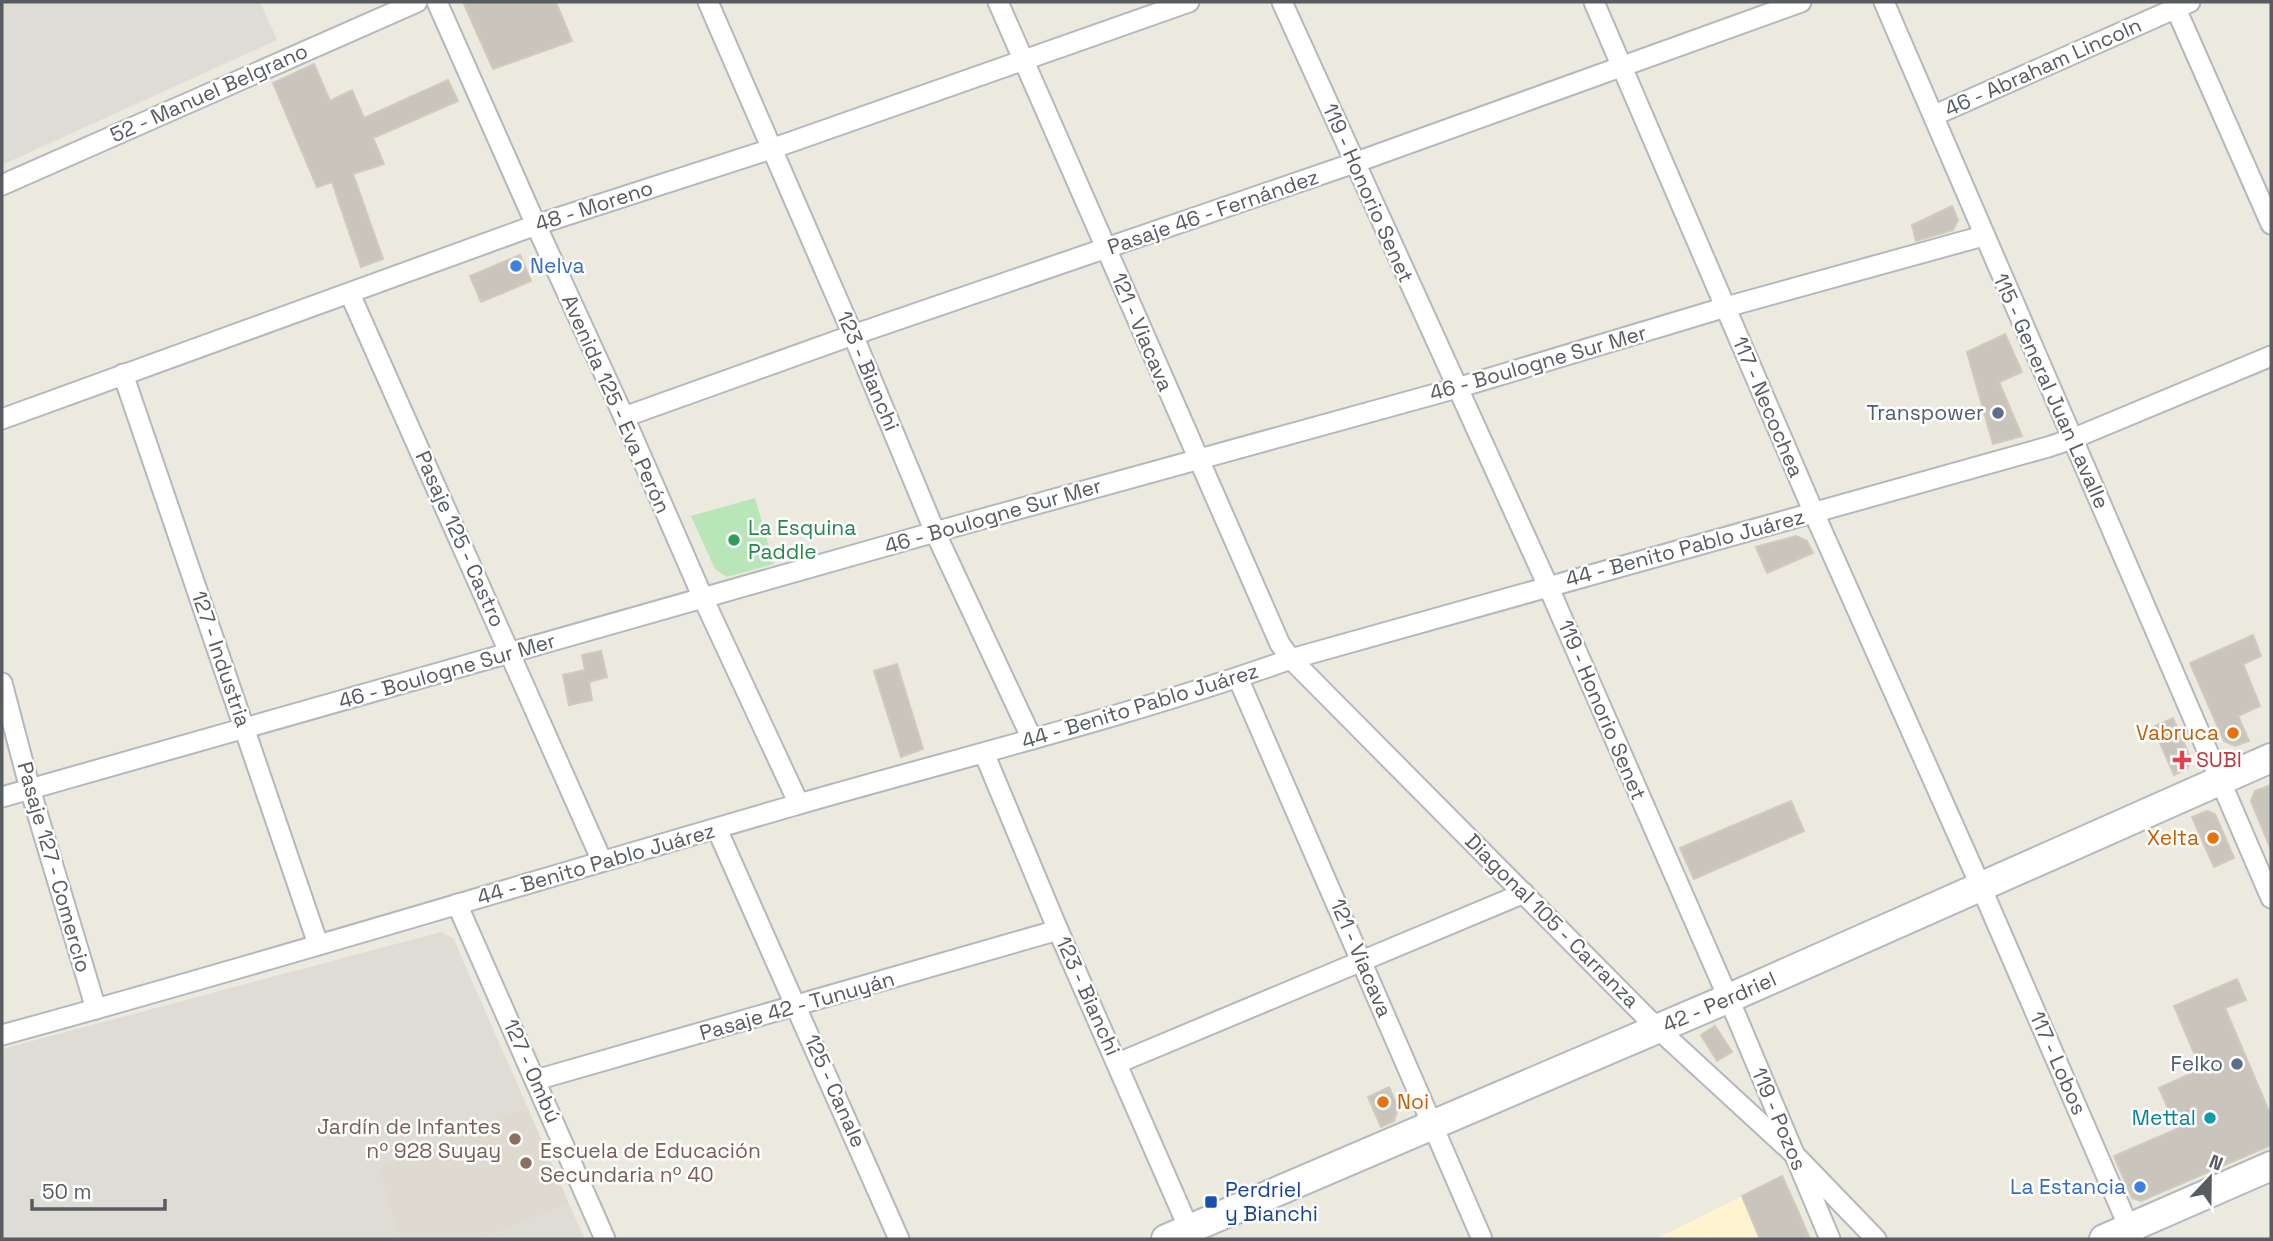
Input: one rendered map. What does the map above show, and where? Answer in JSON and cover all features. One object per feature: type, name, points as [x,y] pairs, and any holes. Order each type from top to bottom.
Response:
[{"type":"street","name":"52 - Manuel Belgrano","points":[[2,185],[417,2]]},
{"type":"street","name":"Avenida 125 - Eva Perón","points":[[438,2],[703,598],[799,804]]},
{"type":"street","name":"123 - Bianchi","points":[[708,2],[853,335],[935,532],[1032,738]]},
{"type":"street","name":"121 - Viacava","points":[[998,2],[1197,460],[1280,644],[1291,659]]},
{"type":"street","name":"48 - Moreno","points":[[2,419],[536,225],[771,149],[1189,2]]},
{"type":"street","name":"119 - Honorio Senet","points":[[1282,2],[1548,586],[1727,999]]},
{"type":"street","name":"117 - Necochea","points":[[1594,2],[1814,513],[1981,887]]},
{"type":"street","name":"Pasaje 46 - Fernández","points":[[624,417],[853,335],[1354,163],[1801,2]]},
{"type":"street","name":"115 - General Juan Lavalle","points":[[1884,2],[2271,898]]},
{"type":"street","name":"46 - Abraham Lincoln","points":[[1934,115],[2180,4]]},
{"type":"street","points":[[2180,4],[2271,224]]},
{"type":"street","name":"46 - Boulogne Sur Mer","points":[[2,797],[1983,236]]},
{"type":"street","name":"Pasaje 125 - Castro","points":[[350,294],[602,861]]},
{"type":"street","name":"44 - Benito Pablo Juárez","points":[[2,1035],[1238,678],[1291,659],[2072,439],[2271,356]]},
{"type":"street","name":"127 - Industria","points":[[123,374],[318,944]]},
{"type":"street","name":"Diagonal 105 - Carranza","points":[[1291,659],[1657,1028],[1793,1153],[1876,1239]]},
{"type":"street","name":"121 - Viacava","points":[[1238,678],[1482,1239]]},
{"type":"street","name":"Pasaje 127 - Comercio","points":[[2,683],[30,789],[96,1009]]},
{"type":"street","name":"123 - Bianchi","points":[[984,752],[1058,930],[1118,1063],[1183,1236]]},
{"type":"street","name":"42 - Perdriel","points":[[1183,1236],[2271,758]]},
{"type":"street","name":"125 - Canale","points":[[717,829],[899,1239]]},
{"type":"street","name":"117 - Lobos","points":[[1981,887],[2132,1233]]},
{"type":"street","points":[[1118,1063],[1524,893]]},
{"type":"street","name":"127 - Ombú","points":[[457,904],[605,1239]]},
{"type":"street","name":"Pasaje 42 - Tunuyán","points":[[536,1080],[1058,930]]},
{"type":"street","name":"119 - Pozos","points":[[1727,999],[1830,1239]]},
{"type":"street","points":[[2104,1239],[2132,1233],[2271,1166]]},
{"type":"shaded area","points":[[2,2],[260,2],[277,40],[2,165]]},
{"type":"shaded area","points":[[441,932],[453,938],[527,1106],[379,1168],[398,1239],[2,1239],[2,1049]]},
{"type":"shaded area","points":[[527,1106],[569,1204],[481,1239],[398,1239],[379,1168]]},
{"type":"shaded area","points":[[1742,1196],[1760,1239],[1656,1239]]},
{"type":"shaded area","points":[[569,1204],[585,1239],[481,1239]]},
{"type":"green space","name":"La Esquina Paddle","points":[[755,498],[774,564],[727,577],[715,569],[691,516]]},
{"type":"building","points":[[463,2],[556,2],[572,41],[493,69]]},
{"type":"building","points":[[314,64],[330,101],[352,90],[364,118],[448,80],[458,101],[373,138],[384,164],[353,174],[383,259],[361,267],[332,182],[317,187],[273,83]]},
{"type":"building","points":[[1952,206],[1958,220],[1953,230],[1916,241],[1912,225]]},
{"type":"building","points":[[520,255],[531,281],[481,302],[470,276]]},
{"type":"building","points":[[2005,334],[2022,372],[1999,382],[2022,436],[1993,444],[1967,352]]},
{"type":"building","points":[[1796,536],[1807,541],[1813,553],[1767,573],[1756,547]]},
{"type":"building","points":[[2253,635],[2261,656],[2243,664],[2260,706],[2238,716],[2249,741],[2235,746],[2224,741],[2190,663]]},
{"type":"building","points":[[601,651],[607,677],[589,682],[592,700],[569,705],[563,675],[585,670],[582,655]]},
{"type":"building","points":[[897,664],[923,749],[901,757],[874,671]]},
{"type":"building","points":[[2173,718],[2191,759],[2187,769],[2174,775],[2153,727]]},
{"type":"building","points":[[2271,785],[2271,850],[2251,801],[2255,791]]},
{"type":"building","points":[[1791,801],[1804,831],[1694,879],[1680,848]]},
{"type":"building","name":"Xelta","points":[[2207,811],[2215,814],[2234,858],[2214,867],[2192,817]]},
{"type":"building","points":[[2237,979],[2246,1000],[2225,1008],[2271,1116],[2271,1145],[2141,1201],[2132,1198],[2114,1156],[2177,1129],[2159,1088],[2201,1069],[2174,1006]]},
{"type":"building","points":[[1715,1026],[1732,1052],[1717,1061],[1701,1035]]},
{"type":"building","name":"Noi","points":[[1389,1087],[1398,1108],[1394,1121],[1381,1127],[1368,1097]]},
{"type":"building","points":[[1782,1176],[1810,1239],[1760,1239],[1742,1196]]},
{"type":"place","name":"Nelva","points":[[516,266]]},
{"type":"place","name":"Transpower","points":[[1998,413]]},
{"type":"place","name":"La Esquina Paddle","points":[[734,540]]},
{"type":"place","name":"Vabruca","points":[[2233,733]]},
{"type":"place","name":"SUBI","points":[[2182,760]]},
{"type":"place","name":"Xelta","points":[[2213,838]]},
{"type":"place","name":"Felko","points":[[2237,1064]]},
{"type":"place","name":"Noi","points":[[1383,1102]]},
{"type":"place","name":"Mettal","points":[[2210,1118]]},
{"type":"place","name":"Jardín de Infantes nº 928 Suyay","points":[[515,1139]]},
{"type":"place","name":"Escuela de Educación Secundaria nº 40","points":[[526,1163]]},
{"type":"place","name":"La Estancia","points":[[2140,1187]]},
{"type":"place","name":"Perdriel y Bianchi","points":[[1211,1202]]}]
